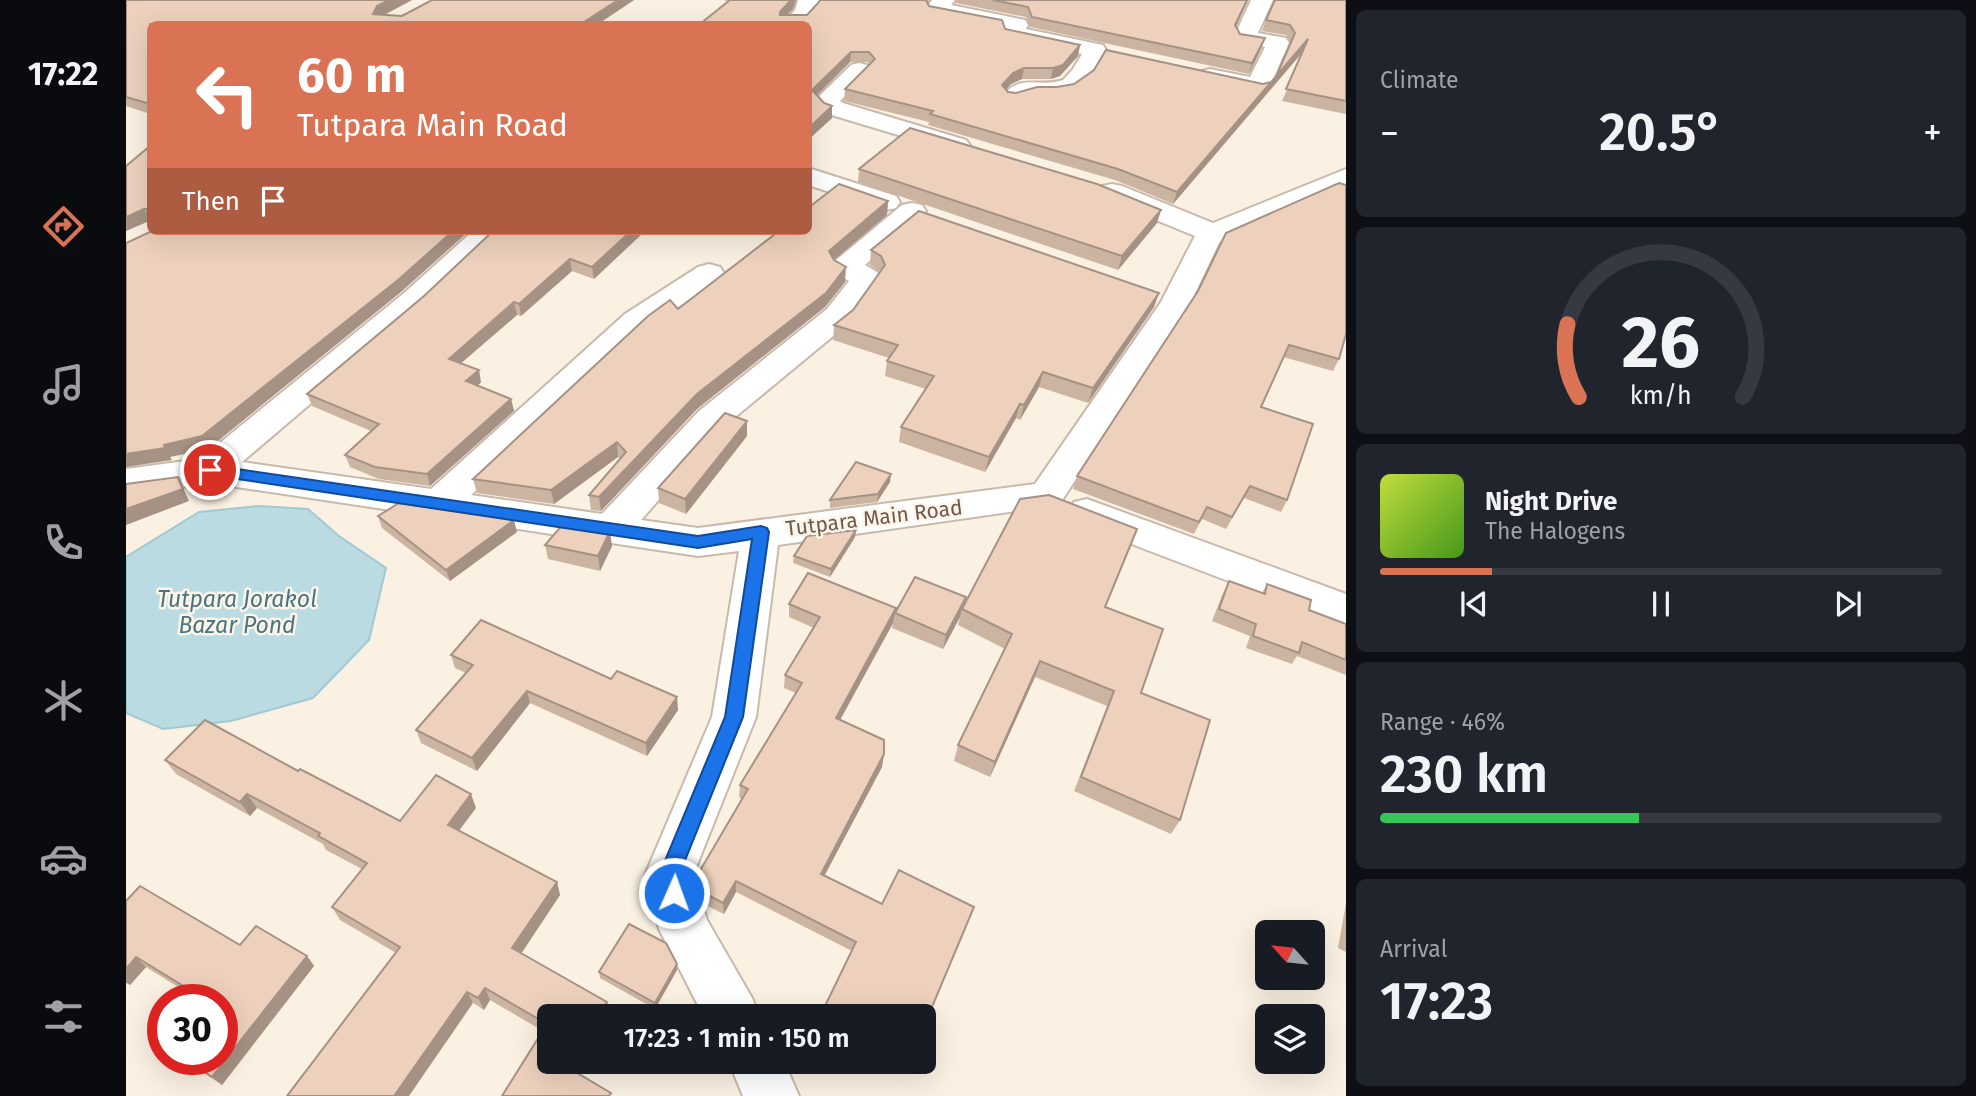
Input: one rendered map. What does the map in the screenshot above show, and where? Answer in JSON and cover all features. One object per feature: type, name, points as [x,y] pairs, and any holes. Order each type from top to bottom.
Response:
[{"type":"street","points":[[796,21],[805,12],[808,0]]},
{"type":"street","points":[[944,0],[936,9],[1023,17],[1013,33],[1122,56]]},
{"type":"street","points":[[1190,71],[1258,86],[1278,43],[1245,37],[1262,0]]},
{"type":"street","points":[[1014,96],[1029,87],[1055,92],[1081,79],[1095,50]]},
{"type":"street","points":[[859,70],[826,101],[834,108],[976,150]]},
{"type":"street","points":[[611,529],[711,419],[838,316],[866,278],[845,267],[925,215],[812,177]]},
{"type":"street","points":[[1346,177],[1213,233],[1206,240],[1163,298],[1046,496],[1346,610]]},
{"type":"street","points":[[1091,185],[1213,233]]},
{"type":"street","points":[[210,470],[414,300],[486,235]]},
{"type":"street","points":[[440,502],[636,321],[709,273]]},
{"type":"street","name":"Tutpara Main Road","points":[[126,482],[210,470],[698,542],[1046,496]]},
{"type":"street","points":[[726,1004],[684,929],[669,875],[734,717],[761,532]]},
{"type":"street","points":[[762,1074],[771,1096]]},
{"type":"water","name":"Tutpara Jorakol Bazar Pond","points":[[258,506],[308,509],[339,536],[386,568],[369,640],[313,698],[231,721],[163,729],[126,713],[126,557],[199,512]]},
{"type":"building","points":[[126,0],[389,0],[377,6],[373,14],[402,16],[432,0],[618,0],[586,21],[147,21],[147,103],[126,97]]},
{"type":"building","points":[[730,0],[791,0],[780,15],[807,15],[820,0],[926,0],[929,6],[1002,20],[1005,29],[1080,45],[1063,65],[1053,68],[1024,68],[1013,73],[1002,85],[1008,92],[1074,84],[1094,70],[1106,50],[1263,84],[1272,81],[1177,192],[1118,169],[930,114],[933,111],[845,89],[875,59],[869,52],[851,52],[812,90],[812,21],[704,21]]},
{"type":"building","points":[[993,0],[1247,0],[1235,25],[1240,34],[1265,38],[1252,63],[1032,17],[1028,7]]},
{"type":"building","points":[[1275,0],[1346,0],[1346,101],[1286,89],[1308,39],[1277,76],[1295,33],[1290,25],[1266,20]]},
{"type":"building","points":[[812,90],[824,103],[832,106],[812,125]]},
{"type":"building","points":[[910,128],[1097,184],[1161,210],[1122,256],[859,169]]},
{"type":"building","points":[[147,148],[147,209],[126,217],[126,166]]},
{"type":"building","points":[[1339,183],[1346,185],[1346,334],[1339,359],[1289,345],[1261,407],[1313,424],[1287,500],[1250,486],[1232,517],[1207,507],[1199,522],[1077,476],[1198,291],[1226,233]]},
{"type":"building","points":[[839,184],[888,201],[829,251],[834,260],[846,267],[826,293],[697,394],[599,497],[589,495],[626,452],[617,442],[551,490],[473,479],[648,316],[670,300],[678,309],[774,235],[812,235],[812,205]]},
{"type":"building","points":[[919,211],[1159,293],[1093,388],[1043,372],[1024,405],[1020,404],[989,457],[901,427],[934,376],[887,361],[898,345],[834,325],[853,310],[885,265],[881,256],[871,250]]},
{"type":"building","points":[[147,233],[449,235],[398,280],[202,436],[164,445],[165,448],[126,454],[126,243]]},
{"type":"building","points":[[489,235],[627,235],[592,267],[570,259],[519,304],[514,302],[449,359],[479,370],[466,381],[511,399],[427,474],[375,467],[345,455],[379,424],[307,394],[424,296]]},
{"type":"building","points":[[725,413],[747,421],[685,499],[658,488]]},
{"type":"building","points":[[856,462],[891,474],[878,494],[830,500]]},
{"type":"building","points":[[178,477],[183,489],[126,509],[126,484]]},
{"type":"building","points":[[1049,495],[1137,529],[1105,607],[1163,629],[1141,693],[1210,720],[1180,820],[1081,777],[1114,691],[1040,661],[995,762],[958,745],[1012,634],[962,609],[1020,499]]},
{"type":"building","points":[[399,503],[514,520],[446,570],[378,516]]},
{"type":"building","points":[[563,524],[610,531],[598,556],[545,545]]},
{"type":"building","points":[[856,530],[831,569],[794,556],[807,536]]},
{"type":"building","points":[[808,573],[896,608],[836,718],[884,740],[884,754],[821,874],[882,904],[899,870],[974,907],[933,1004],[826,1004],[856,942],[736,881],[723,903],[704,893],[698,874],[748,789],[740,785],[802,683],[785,675],[820,617],[789,604]]},
{"type":"building","points":[[915,577],[966,597],[946,635],[895,613]]},
{"type":"building","points":[[1229,581],[1265,594],[1267,584],[1311,600],[1309,610],[1346,624],[1346,660],[1302,642],[1299,653],[1253,636],[1256,624],[1219,609]]},
{"type":"building","points":[[481,620],[611,679],[617,671],[677,697],[646,743],[527,691],[472,758],[416,730],[473,665],[451,655]]},
{"type":"building","points":[[205,720],[298,771],[300,769],[400,821],[436,775],[471,794],[448,825],[557,882],[512,948],[607,1002],[537,1004],[537,1018],[485,988],[478,998],[467,992],[394,1096],[287,1096],[400,947],[332,907],[367,863],[318,836],[320,833],[247,794],[240,802],[165,760]]},
{"type":"building","points":[[140,886],[240,945],[256,926],[307,956],[238,1044],[238,984],[180,984],[136,957],[126,969],[126,901]]},
{"type":"building","points":[[629,924],[666,943],[677,964],[655,1003],[599,972]]},
{"type":"building","points":[[537,1040],[537,1074],[579,1074],[611,1093],[609,1096],[502,1096]]},
{"type":"route","points":[[210,470],[698,542],[761,532],[734,717],[669,875],[674,893]]}]
